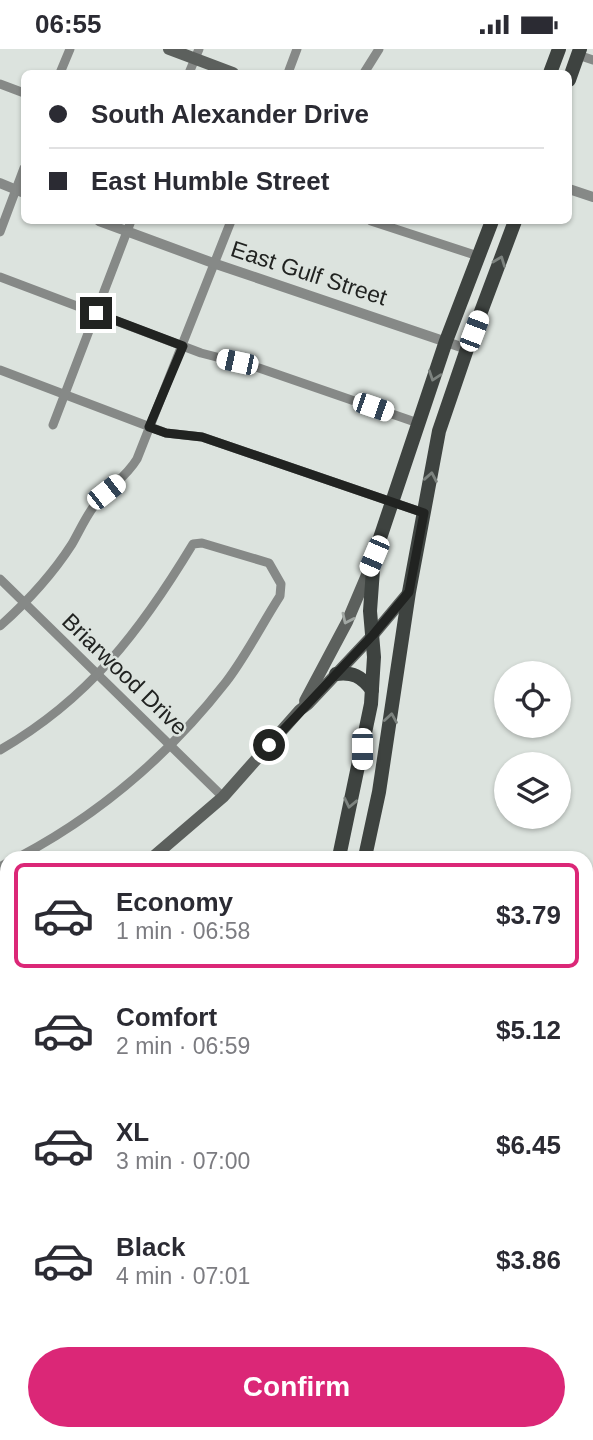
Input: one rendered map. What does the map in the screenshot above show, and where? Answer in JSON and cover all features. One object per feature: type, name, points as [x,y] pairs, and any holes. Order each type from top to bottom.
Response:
[{"type":"main road","points":[[169,49],[197,54],[227,70]]},
{"type":"main road","points":[[551,70],[557,50],[579,52],[572,72]]},
{"type":"main road","points":[[300,710],[346,622],[374,556],[446,341],[491,224]]},
{"type":"main road","points":[[366,851],[379,792],[409,592],[439,431],[515,224]]},
{"type":"main road","points":[[340,851],[372,689],[374,657],[370,611],[374,556]]},
{"type":"main road","points":[[160,851],[223,797],[300,710],[373,635],[409,592]]},
{"type":"main road","points":[[336,674],[357,675],[372,689]]},
{"type":"main road","points":[[362,749],[362,782],[366,788],[379,792]]},
{"type":"street","points":[[61,70],[70,49]]},
{"type":"street","points":[[289,70],[297,49]]},
{"type":"street","points":[[366,70],[379,49]]},
{"type":"street","points":[[579,52],[593,60]]},
{"type":"street","points":[[0,84],[21,92]]},
{"type":"street","points":[[0,183],[20,191],[0,232]]},
{"type":"street","points":[[572,190],[593,197]]},
{"type":"street","points":[[0,626],[24,604],[71,546],[93,506],[128,474],[137,459],[230,224]]},
{"type":"street","points":[[400,225],[478,256]]},
{"type":"street","points":[[53,425],[129,226]]},
{"type":"street","name":"East Gulf Street","points":[[129,226],[213,263],[467,349]]},
{"type":"street","points":[[0,277],[201,353],[259,368],[418,423]]},
{"type":"street","points":[[0,370],[166,433],[202,437],[424,513]]},
{"type":"street","points":[[0,750],[64,706],[98,674],[136,632],[159,601],[193,544],[202,543],[269,563],[281,584],[280,596],[227,681],[171,747],[97,810],[31,851]]},
{"type":"street","name":"Briarwood Drive","points":[[0,579],[223,797]]},
{"type":"route","points":[[96,313],[183,346],[149,427],[166,433],[202,437],[424,513],[409,592],[373,635],[269,745]]}]
